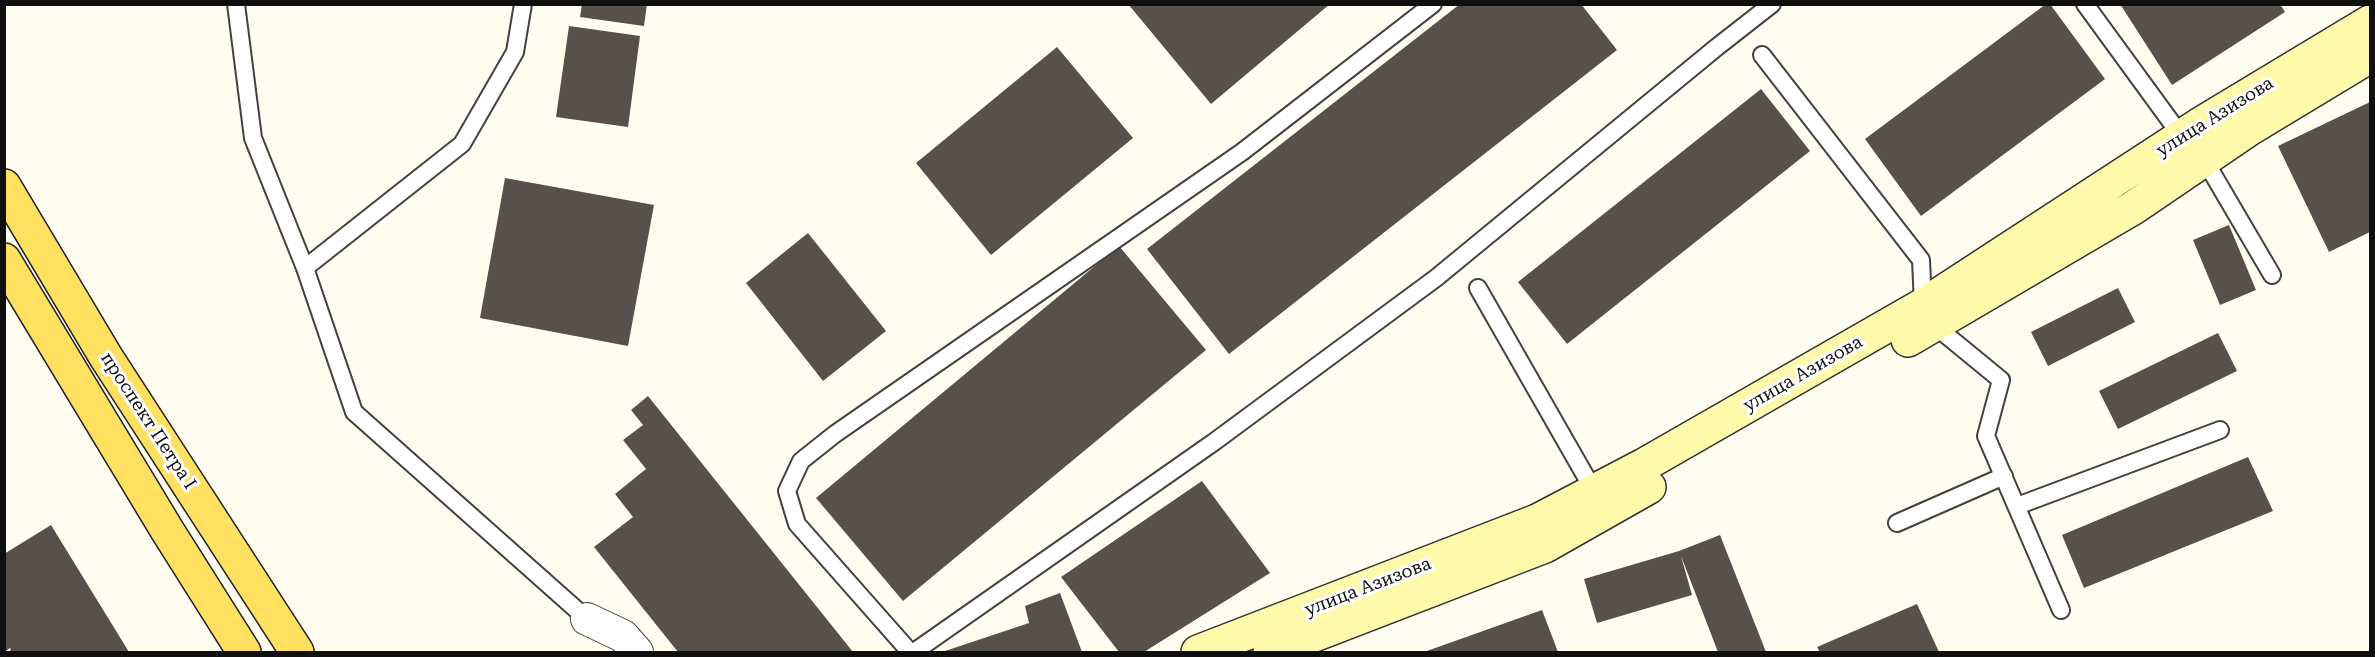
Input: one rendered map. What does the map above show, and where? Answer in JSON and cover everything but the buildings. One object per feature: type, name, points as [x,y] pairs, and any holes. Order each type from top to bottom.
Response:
[{"type":"main road","name":"улица Азизова","points":[[1198,652],[1537,521],[2133,208],[2193,148],[2370,22]]},
{"type":"main road","name":"улица Азизова","points":[[2193,148],[2249,129],[2370,56]]},
{"type":"main road","name":"проспект Петра I","points":[[4,186],[106,357],[297,652]]},
{"type":"main road","name":"проспект Петра I","points":[[4,260],[167,530],[244,652]]},
{"type":"main road","name":"улица Азизова","points":[[1270,652],[1545,546],[1929,315]]},
{"type":"street","points":[[587,619],[623,636],[637,652]]},
{"type":"lane","points":[[236,4],[253,138],[304,268],[354,412],[587,619]]},
{"type":"lane","points":[[304,268],[462,144],[515,52],[524,4]]},
{"type":"lane","points":[[1433,4],[1242,152],[845,427],[801,461],[787,491],[797,524],[912,652],[1214,442],[1436,278],[1772,4]]},
{"type":"lane","points":[[2085,4],[2193,148],[2272,275]]},
{"type":"lane","points":[[1762,55],[1921,260],[1929,315],[2001,380],[1986,436],[2061,610]]},
{"type":"lane","points":[[1478,288],[1594,491]]},
{"type":"lane","points":[[2017,506],[2220,430]]},
{"type":"lane","points":[[1897,523],[2004,476]]}]
